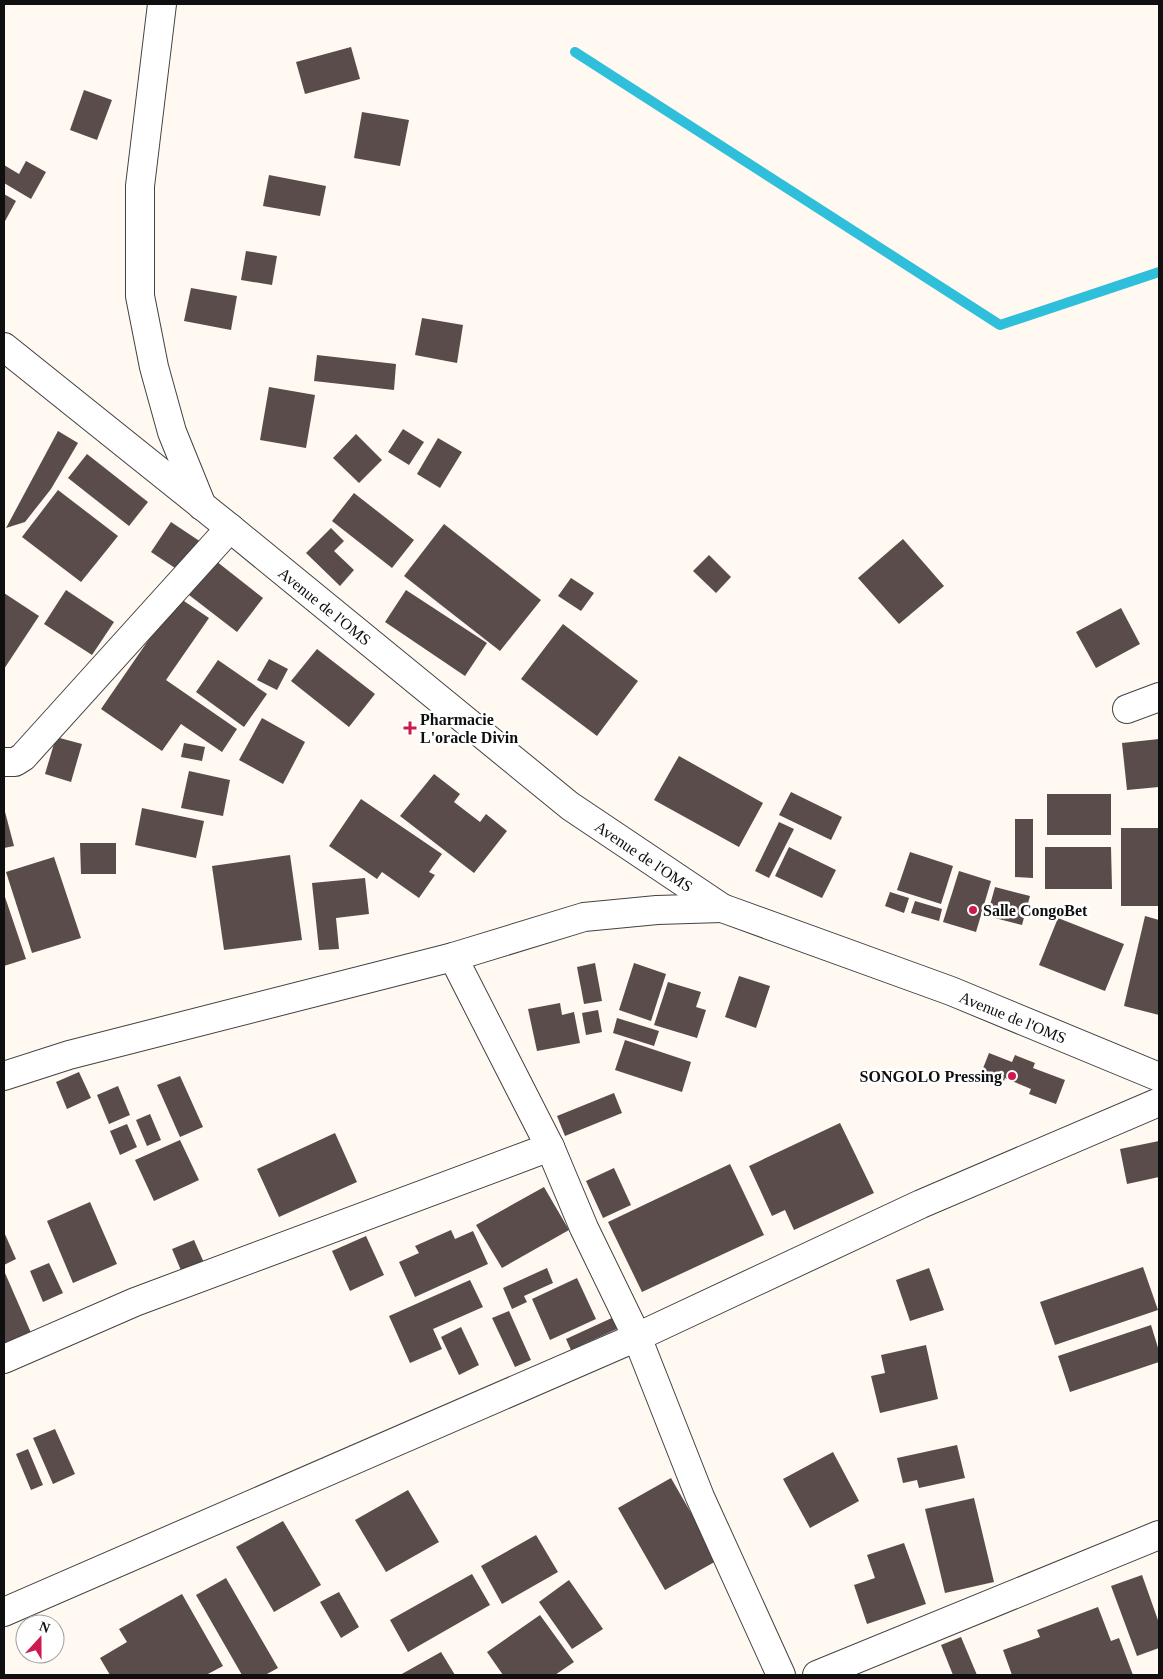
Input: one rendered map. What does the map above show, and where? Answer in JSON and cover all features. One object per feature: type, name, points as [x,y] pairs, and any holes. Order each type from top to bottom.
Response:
[{"type":"street","points":[[162,4],[140,186],[140,296],[154,367],[172,432],[203,507]]},
{"type":"street","name":"Avenue de l'OMS","points":[[4,347],[230,528],[570,806],[722,908],[951,991],[1159,1077]]},
{"type":"street","points":[[4,762],[15,762],[24,757],[230,528]]},
{"type":"street","points":[[1127,709],[1159,697]]},
{"type":"street","points":[[4,1076],[69,1055],[453,957],[584,918],[657,910],[722,908]]},
{"type":"street","points":[[453,957],[550,1147],[584,1228],[637,1337],[700,1497],[781,1675]]},
{"type":"street","points":[[4,1612],[637,1337],[921,1204],[1159,1102]]},
{"type":"street","points":[[4,1359],[135,1302],[550,1147]]},
{"type":"street","points":[[817,1675],[1159,1534]]},
{"type":"building","points":[[351,47],[360,79],[305,94],[296,62]]},
{"type":"building","points":[[84,90],[112,100],[97,140],[70,130]]},
{"type":"building","points":[[362,112],[409,120],[400,166],[354,158]]},
{"type":"building","points":[[26,161],[46,172],[31,199],[4,183],[4,165],[19,174]]},
{"type":"building","points":[[269,175],[326,186],[320,216],[263,206]]},
{"type":"building","points":[[4,194],[16,201],[4,223]]},
{"type":"building","points":[[246,251],[277,256],[272,285],[241,280]]},
{"type":"building","points":[[191,288],[237,296],[231,330],[184,321]]},
{"type":"building","points":[[422,318],[463,325],[457,363],[415,355]]},
{"type":"building","points":[[317,355],[396,364],[394,390],[314,381]]},
{"type":"building","points":[[269,387],[315,395],[306,448],[260,440]]},
{"type":"building","points":[[403,429],[424,442],[409,465],[388,452]]},
{"type":"building","points":[[58,431],[78,443],[51,489],[25,522],[6,528]]},
{"type":"building","points":[[356,434],[382,460],[359,483],[333,458]]},
{"type":"building","points":[[438,438],[462,452],[440,488],[417,474]]},
{"type":"building","points":[[87,454],[148,502],[129,526],[68,478]]},
{"type":"building","points":[[58,490],[118,536],[81,582],[22,537]]},
{"type":"building","points":[[354,493],[414,540],[392,568],[332,521]]},
{"type":"building","points":[[171,522],[201,542],[181,572],[151,552]]},
{"type":"building","points":[[444,524],[541,600],[500,651],[404,576]]},
{"type":"building","points":[[331,528],[344,541],[334,551],[354,570],[340,586],[306,553]]},
{"type":"building","points":[[903,539],[944,586],[899,624],[858,578]]},
{"type":"building","points":[[709,555],[731,577],[716,593],[693,571]]},
{"type":"building","points":[[216,561],[263,598],[237,632],[189,595]]},
{"type":"building","points":[[571,578],[594,593],[581,611],[558,596]]},
{"type":"building","points":[[66,590],[114,622],[92,655],[44,624]]},
{"type":"building","points":[[406,590],[487,643],[465,676],[385,622]]},
{"type":"building","points":[[4,593],[39,616],[4,669]]},
{"type":"building","points":[[178,597],[209,618],[166,680],[237,729],[222,752],[181,724],[162,751],[101,709]]},
{"type":"building","points":[[1121,608],[1140,644],[1096,668],[1076,632]]},
{"type":"building","points":[[563,624],[638,681],[597,736],[521,679]]},
{"type":"building","points":[[317,649],[375,694],[349,727],[291,681]]},
{"type":"building","points":[[269,659],[288,669],[277,690],[257,680]]},
{"type":"building","points":[[218,660],[267,694],[244,727],[196,692]]},
{"type":"building","points":[[262,718],[305,742],[283,784],[239,760]]},
{"type":"building","points":[[56,737],[82,744],[71,782],[45,774]]},
{"type":"building","points":[[1159,739],[1159,787],[1127,790],[1122,743]]},
{"type":"building","points":[[184,743],[205,747],[202,761],[181,757]]},
{"type":"building","points":[[679,756],[763,803],[739,847],[654,800]]},
{"type":"building","points":[[189,771],[230,780],[223,816],[181,808]]},
{"type":"building","points":[[434,774],[460,794],[454,802],[480,822],[486,814],[507,831],[474,873],[400,816]]},
{"type":"building","points":[[791,792],[842,817],[831,840],[779,815]]},
{"type":"building","points":[[1047,794],[1111,794],[1111,835],[1047,835]]},
{"type":"building","points":[[361,799],[442,854],[429,872],[435,875],[419,898],[382,872],[377,879],[329,846]]},
{"type":"building","points":[[4,808],[14,846],[4,848]]},
{"type":"building","points":[[142,808],[204,821],[196,858],[135,845]]},
{"type":"building","points":[[1015,819],[1033,819],[1033,878],[1015,877]]},
{"type":"building","points":[[779,822],[794,829],[769,878],[755,871]]},
{"type":"building","points":[[1121,828],[1159,828],[1159,906],[1121,906]]},
{"type":"building","points":[[80,843],[116,843],[116,874],[81,874]]},
{"type":"building","points":[[789,847],[836,870],[822,898],[775,876]]},
{"type":"building","points":[[1045,847],[1111,847],[1112,889],[1045,889]]},
{"type":"building","points":[[910,852],[953,866],[941,904],[897,890]]},
{"type":"building","points":[[290,855],[302,940],[224,950],[212,866]]},
{"type":"building","points":[[54,857],[81,938],[32,953],[6,872]]},
{"type":"building","points":[[959,871],[991,881],[976,932],[943,922]]},
{"type":"building","points":[[365,878],[369,914],[336,918],[339,949],[319,950],[312,883]]},
{"type":"building","points":[[995,887],[1030,896],[1022,925],[987,916]]},
{"type":"building","points":[[890,892],[909,898],[904,913],[885,906]]},
{"type":"building","points":[[4,894],[26,959],[4,966]]},
{"type":"building","points":[[915,901],[942,909],[939,921],[911,913]]},
{"type":"building","points":[[1145,916],[1159,920],[1159,1015],[1124,1006]]},
{"type":"building","points":[[1058,918],[1124,944],[1105,991],[1039,965]]},
{"type":"building","points":[[595,963],[602,1001],[584,1004],[577,967]]},
{"type":"building","points":[[634,963],[666,974],[651,1021],[619,1010]]},
{"type":"building","points":[[739,976],[770,986],[756,1028],[725,1017]]},
{"type":"building","points":[[668,982],[701,992],[696,1007],[706,1010],[697,1038],[654,1025]]},
{"type":"building","points":[[560,1003],[562,1015],[574,1012],[580,1043],[537,1051],[528,1009]]},
{"type":"building","points":[[598,1010],[602,1032],[586,1035],[582,1013]]},
{"type":"building","points":[[617,1018],[659,1031],[654,1046],[613,1033]]},
{"type":"building","points":[[625,1040],[691,1062],[682,1092],[615,1070]]},
{"type":"building","points":[[989,1053],[1012,1062],[1015,1055],[1035,1063],[1033,1068],[1065,1080],[1056,1104],[1029,1094],[1031,1089],[1005,1078],[1003,1084],[980,1076]]},
{"type":"building","points":[[79,1072],[91,1098],[67,1109],[56,1082]]},
{"type":"building","points":[[180,1076],[203,1127],[180,1137],[157,1085]]},
{"type":"building","points":[[118,1086],[130,1115],[109,1124],[97,1095]]},
{"type":"building","points":[[614,1093],[622,1113],[565,1136],[557,1116]]},
{"type":"building","points":[[150,1114],[161,1140],[147,1146],[136,1120]]},
{"type":"building","points":[[840,1123],[874,1193],[794,1230],[785,1210],[772,1216],[749,1166]]},
{"type":"building","points":[[127,1124],[137,1147],[120,1155],[110,1131]]},
{"type":"building","points":[[335,1133],[357,1182],[279,1217],[257,1169]]},
{"type":"building","points":[[180,1140],[199,1180],[154,1201],[135,1160]]},
{"type":"building","points":[[1159,1141],[1159,1177],[1127,1184],[1120,1149]]},
{"type":"building","points":[[730,1164],[764,1235],[642,1292],[608,1222]]},
{"type":"building","points":[[614,1168],[631,1205],[603,1218],[586,1181]]},
{"type":"building","points":[[544,1187],[569,1230],[502,1268],[476,1225]]},
{"type":"building","points":[[90,1202],[117,1264],[73,1283],[47,1221]]},
{"type":"building","points":[[451,1230],[455,1239],[473,1231],[488,1264],[415,1297],[399,1262],[419,1253],[415,1246]]},
{"type":"building","points":[[4,1232],[16,1259],[4,1265]]},
{"type":"building","points":[[366,1236],[384,1275],[350,1291],[332,1251]]},
{"type":"building","points":[[194,1240],[205,1265],[183,1275],[172,1249]]},
{"type":"building","points":[[49,1263],[63,1293],[43,1302],[30,1271]]},
{"type":"building","points":[[1143,1267],[1158,1310],[1055,1345],[1040,1302]]},
{"type":"building","points":[[547,1268],[553,1283],[524,1296],[527,1302],[512,1309],[503,1288]]},
{"type":"building","points":[[929,1268],[944,1310],[910,1321],[896,1280]]},
{"type":"building","points":[[4,1274],[32,1335],[4,1347]]},
{"type":"building","points":[[577,1278],[596,1319],[550,1340],[532,1299]]},
{"type":"building","points":[[470,1280],[483,1307],[433,1329],[442,1349],[410,1363],[389,1316]]},
{"type":"building","points":[[509,1311],[531,1360],[515,1367],[492,1318]]},
{"type":"building","points":[[614,1317],[619,1328],[571,1350],[566,1339]]},
{"type":"building","points":[[1151,1325],[1159,1351],[1159,1362],[1070,1392],[1058,1356]]},
{"type":"building","points":[[461,1327],[479,1365],[459,1375],[441,1337]]},
{"type":"building","points":[[926,1345],[938,1399],[880,1413],[871,1376],[885,1373],[881,1355]]},
{"type":"building","points":[[55,1429],[75,1474],[53,1484],[33,1438]]},
{"type":"building","points":[[957,1445],[965,1478],[919,1488],[917,1480],[903,1483],[897,1458]]},
{"type":"building","points":[[28,1449],[43,1485],[31,1490],[16,1454]]},
{"type":"building","points":[[833,1452],[859,1501],[810,1528],[783,1479]]},
{"type":"building","points":[[671,1478],[718,1560],[665,1590],[618,1508]]},
{"type":"building","points":[[408,1490],[439,1542],[386,1572],[355,1520]]},
{"type":"building","points":[[974,1498],[994,1582],[945,1593],[925,1509]]},
{"type":"building","points":[[283,1521],[321,1585],[274,1612],[236,1547]]},
{"type":"building","points":[[536,1535],[558,1572],[502,1604],[481,1566]]},
{"type":"building","points":[[904,1543],[926,1604],[867,1624],[854,1585],[875,1578],[867,1555]]},
{"type":"building","points":[[472,1574],[490,1605],[408,1652],[390,1620]]},
{"type":"building","points":[[1142,1575],[1159,1623],[1159,1648],[1137,1656],[1111,1586]]},
{"type":"building","points":[[226,1578],[278,1668],[265,1675],[242,1675],[196,1595]]},
{"type":"building","points":[[569,1580],[603,1629],[572,1649],[539,1602]]},
{"type":"building","points":[[339,1592],[359,1627],[341,1638],[320,1602]]},
{"type":"building","points":[[182,1594],[223,1666],[206,1675],[110,1675],[100,1658],[127,1642],[119,1629]]},
{"type":"building","points":[[1098,1607],[1111,1641],[1119,1638],[1133,1675],[1012,1675],[1003,1650],[1040,1637],[1037,1630]]},
{"type":"building","points":[[540,1615],[574,1662],[555,1675],[503,1675],[487,1652]]},
{"type":"building","points":[[961,1637],[977,1675],[953,1675],[941,1645]]},
{"type":"building","points":[[441,1652],[455,1675],[400,1675]]},
{"type":"waterway","points":[[575,52],[1000,325],[1159,272]]},
{"type":"place","name":"Pharmacie L'oracle Divin","points":[[410,728]]},
{"type":"place","name":"Salle CongoBet","points":[[973,910]]},
{"type":"place","name":"SONGOLO Pressing","points":[[1012,1076]]}]
